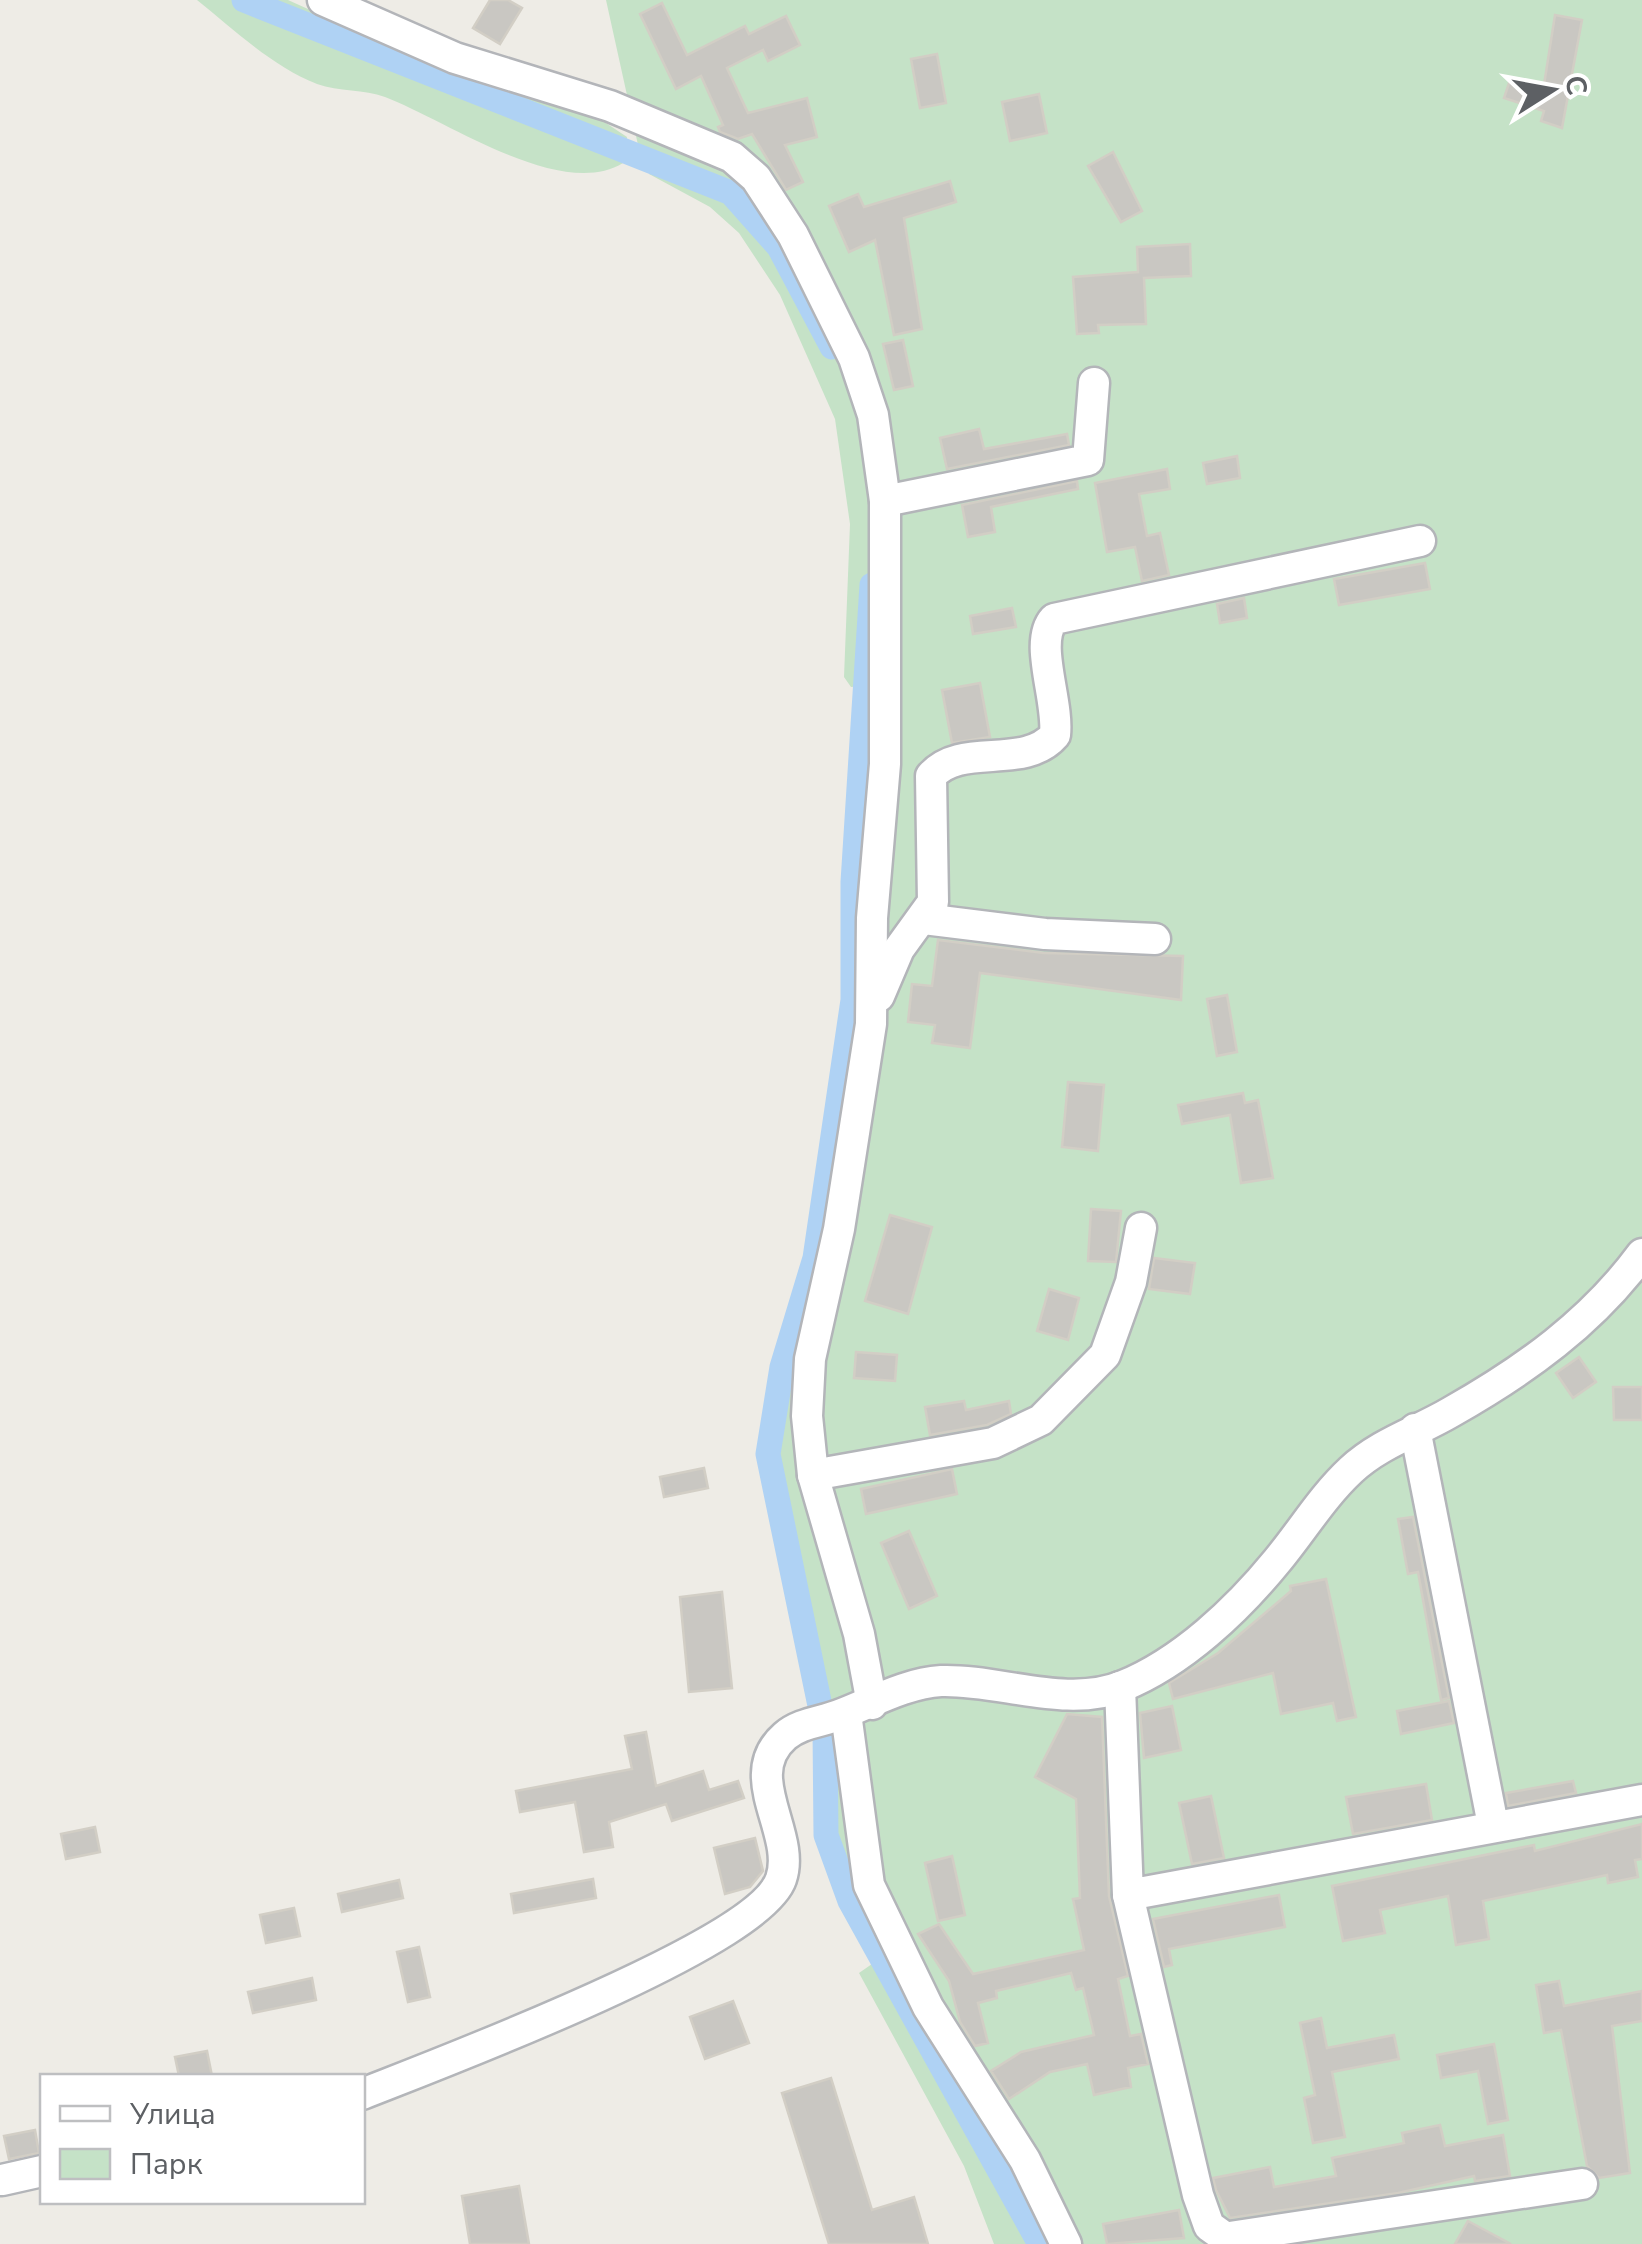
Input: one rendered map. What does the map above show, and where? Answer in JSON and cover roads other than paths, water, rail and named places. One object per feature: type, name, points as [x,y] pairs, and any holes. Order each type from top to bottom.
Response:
[{"type":"street","points":[[323,0],[455,58],[610,106],[732,156],[756,178],[792,236],[854,358],[873,414],[884,502],[884,764],[872,918],[871,1024]]},
{"type":"street","points":[[884,502],[1088,460],[1094,383]]},
{"type":"street","points":[[1066,2244],[1026,2160],[928,2008],[869,1884],[839,1715],[859,1634],[813,1474],[807,1416],[810,1360],[839,1229],[871,1024],[884,978],[898,949],[934,902],[931,776],[939,766],[952,762],[1033,750],[1055,734],[1058,709],[1044,640],[1046,628],[1054,619],[1420,541]]},
{"type":"street","points":[[924,919],[1045,934],[1155,939]]},
{"type":"street","points":[[813,1474],[993,1443],[1041,1420],[1105,1355],[1130,1282],[1141,1228]]},
{"type":"street","points":[[365,2093],[543,2022],[698,1945],[757,1909],[782,1879],[782,1850],[771,1810],[767,1761],[784,1736],[916,1684],[943,1681],[1083,1692],[1120,1687],[1205,1635],[1276,1563],[1351,1470],[1415,1429],[1449,1414],[1591,1317],[1642,1254]]},
{"type":"street","points":[[1415,1429],[1492,1825]]},
{"type":"street","points":[[1120,1687],[1128,1894],[1183,2143],[1209,2226],[1229,2241],[1582,2184]]},
{"type":"street","points":[[1128,1894],[1642,1800]]},
{"type":"street","points":[[2,2180],[40,2171]]},
{"type":"waterway","points":[[244,0],[731,193],[779,247],[832,347]]},
{"type":"waterway","points":[[872,585],[853,882],[853,1000],[815,1258],[782,1367],[768,1454],[825,1730],[826,1835],[850,1901],[1040,2244]]}]
